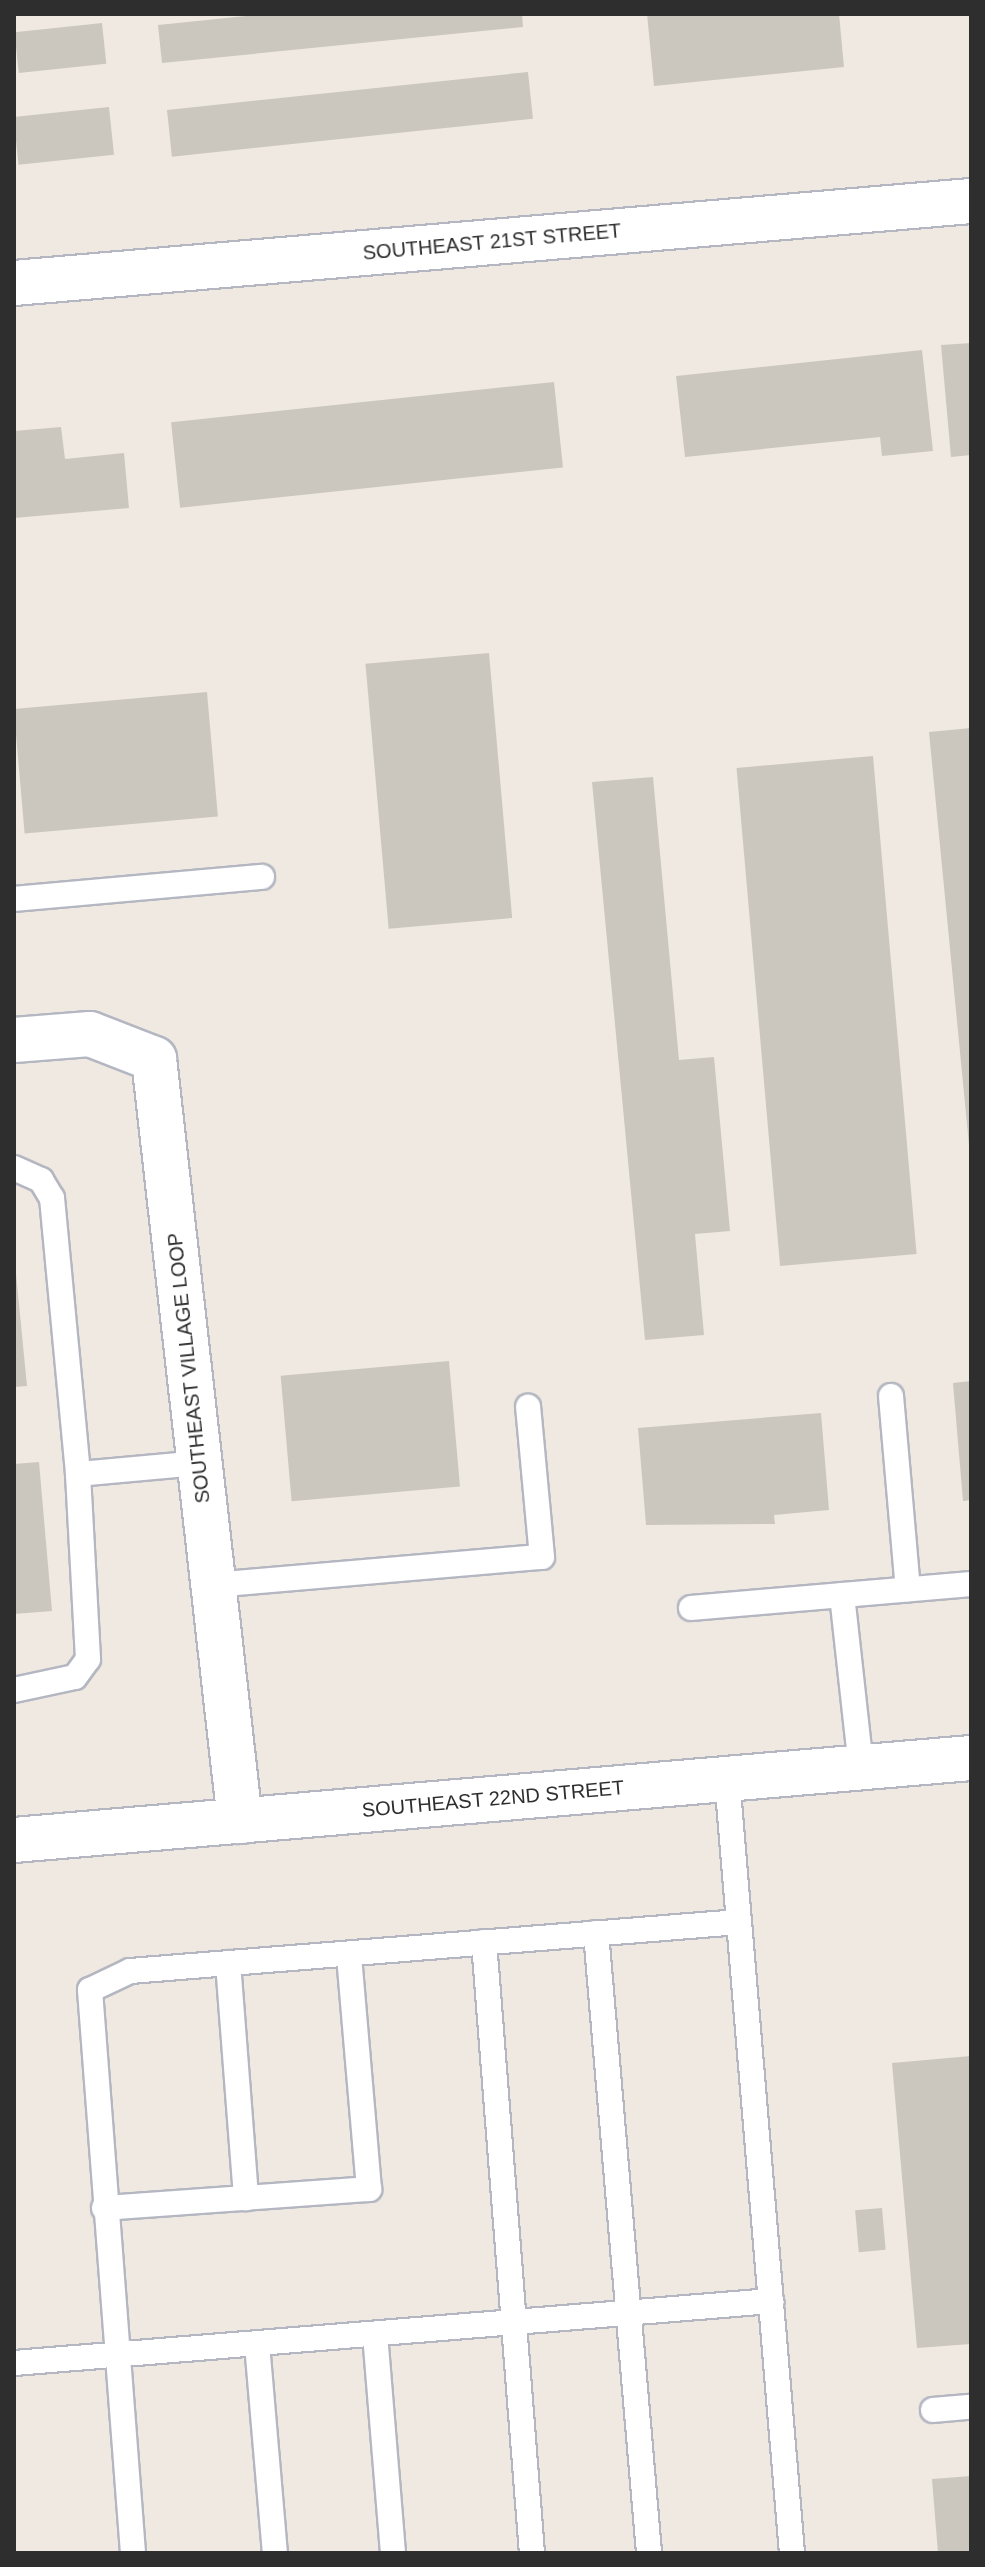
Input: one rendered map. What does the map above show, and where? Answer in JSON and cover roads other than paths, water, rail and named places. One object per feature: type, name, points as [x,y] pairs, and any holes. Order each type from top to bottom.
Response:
[{"type":"street","name":"SOUTHEAST 21ST STREET","points":[[14,283],[971,201]]},
{"type":"street","name":"SOUTHEAST VILLAGE LOOP","points":[[14,1040],[90,1034],[154,1059],[240,1821]]},
{"type":"street","name":"SOUTHEAST 22ND STREET","points":[[14,1840],[971,1758]]},
{"type":"lane","points":[[14,899],[262,877]]},
{"type":"lane","points":[[14,1168],[41,1180],[52,1198],[78,1474],[88,1659],[75,1677],[14,1690]]},
{"type":"lane","points":[[891,1396],[908,1589]]},
{"type":"lane","points":[[213,1585],[542,1557],[528,1407]]},
{"type":"lane","points":[[78,1474],[200,1463]]},
{"type":"lane","points":[[691,1608],[971,1584]]},
{"type":"lane","points":[[842,1595],[861,1768]]},
{"type":"lane","points":[[727,1779],[792,2553]]},
{"type":"lane","points":[[133,2553],[104,2208],[90,1990],[130,1971],[739,1922]]},
{"type":"lane","points":[[596,1933],[649,2553]]},
{"type":"lane","points":[[484,1942],[532,2553]]},
{"type":"lane","points":[[104,2208],[369,2189],[349,1954]]},
{"type":"lane","points":[[228,1963],[246,2198]]},
{"type":"lane","points":[[14,2363],[771,2301]]},
{"type":"lane","points":[[375,2334],[393,2553]]},
{"type":"lane","points":[[257,2344],[275,2553]]},
{"type":"lane","points":[[933,2410],[971,2407]]}]
